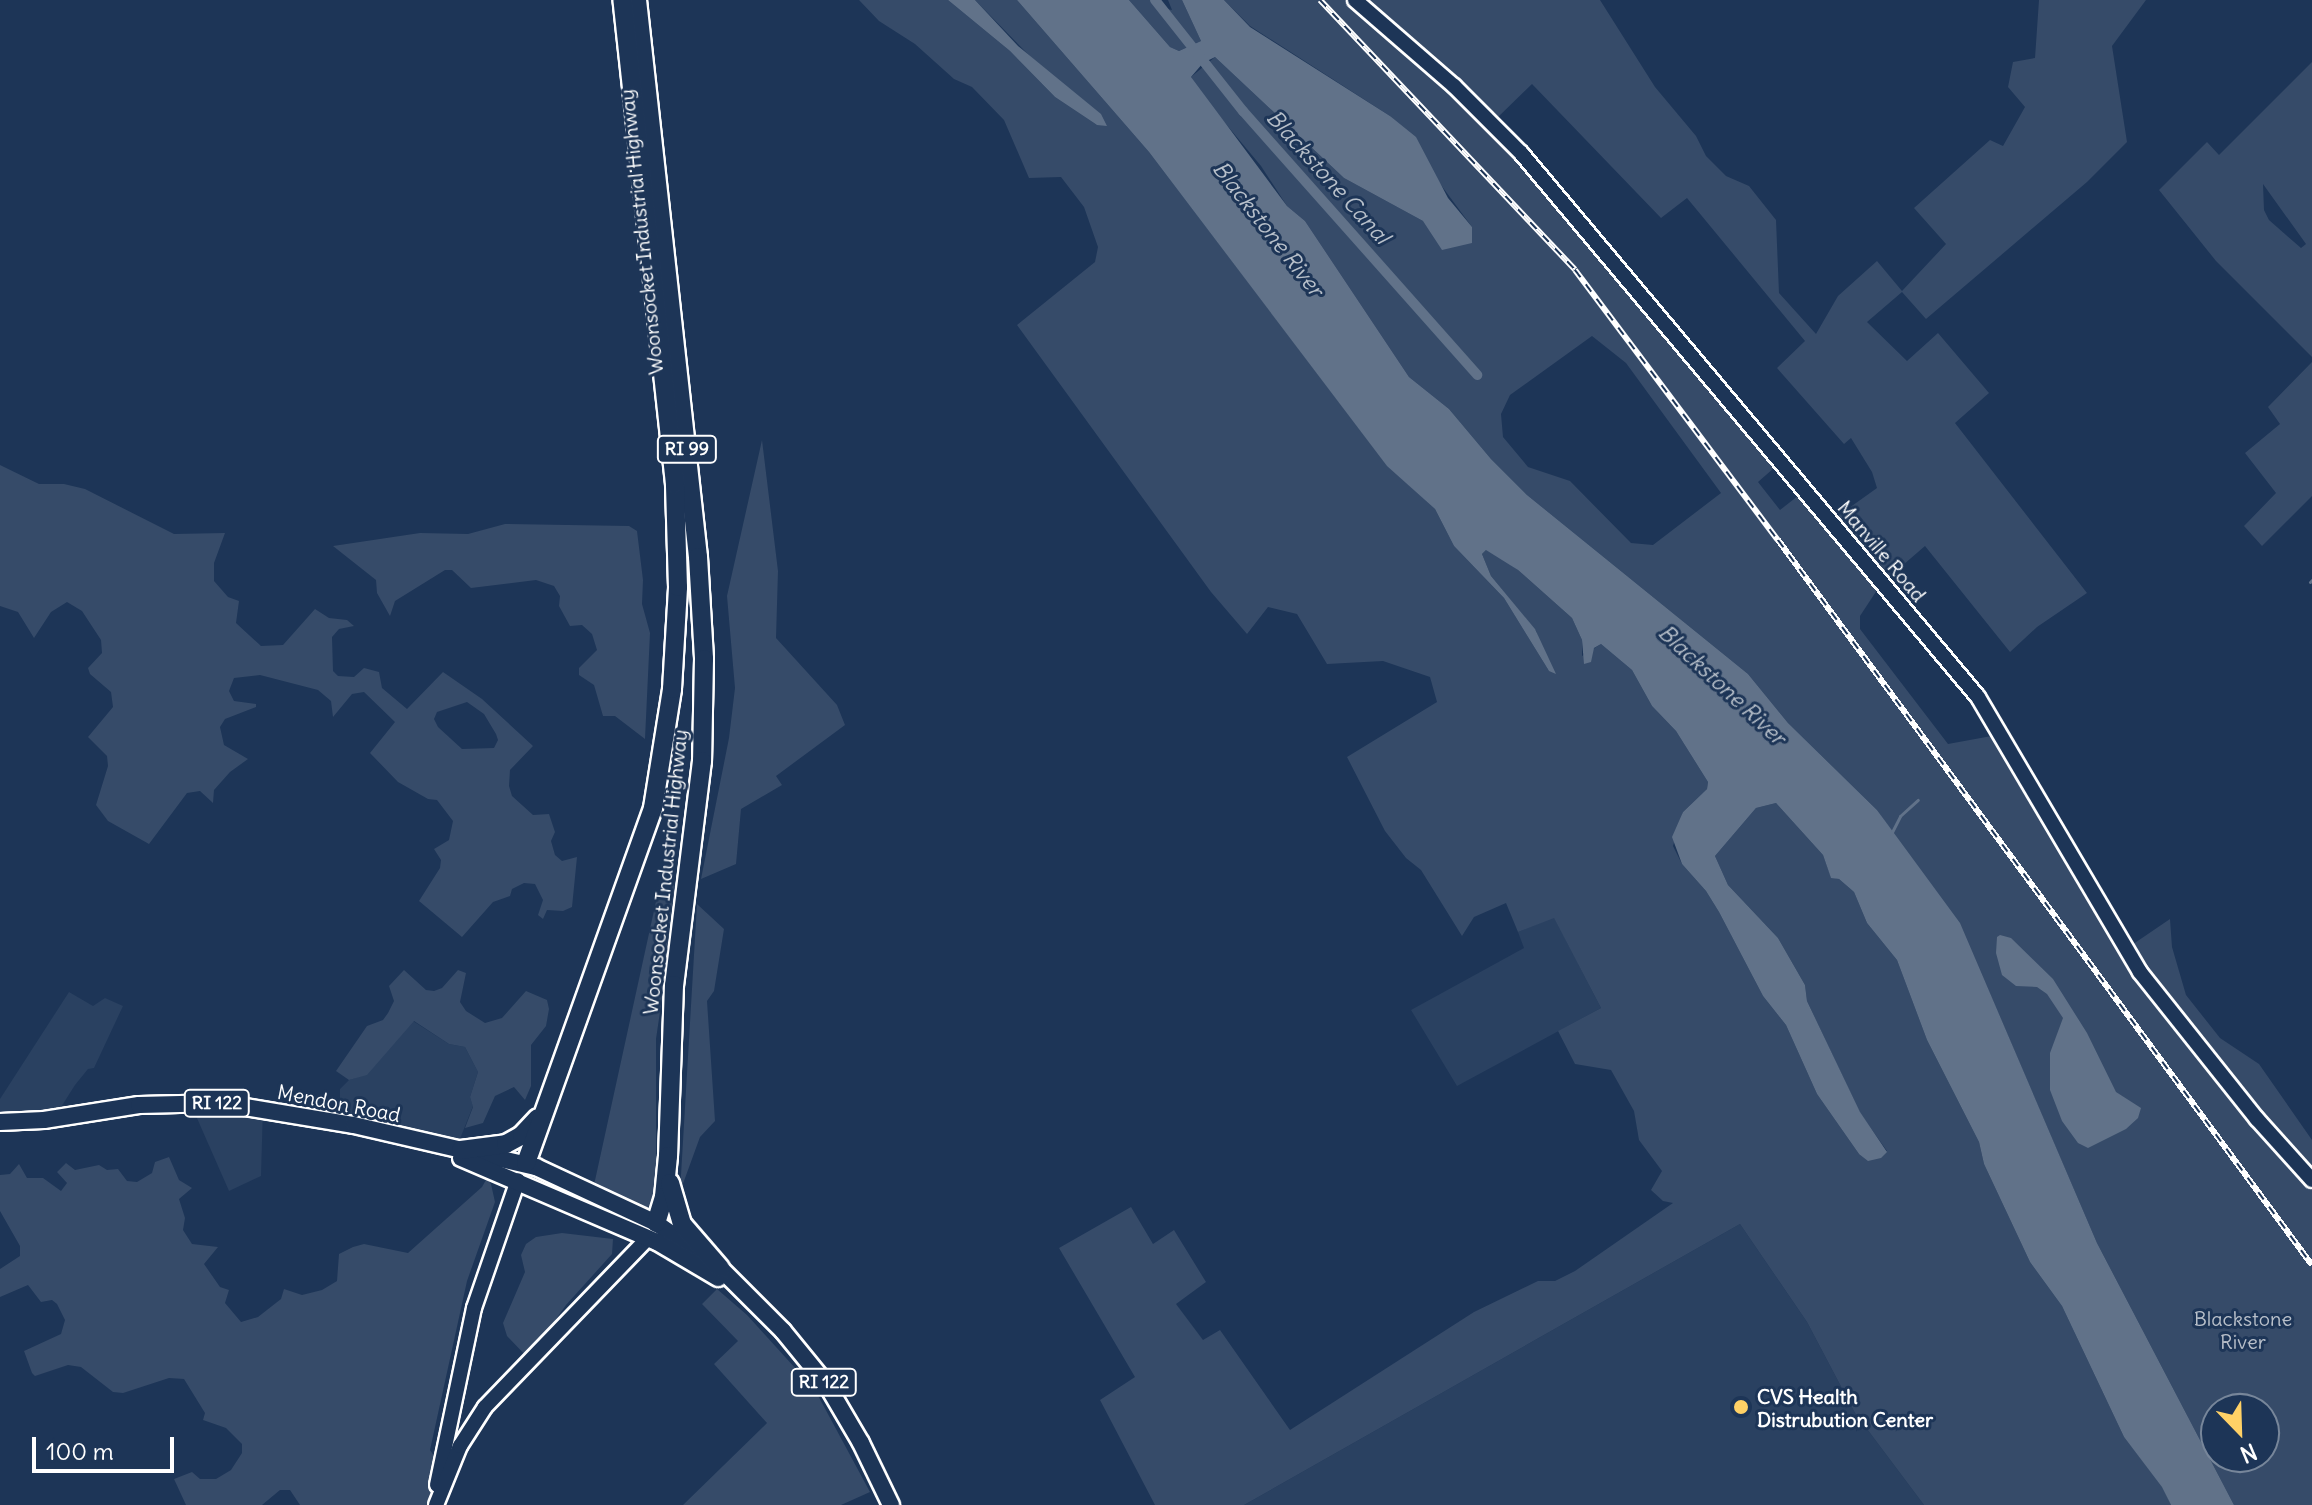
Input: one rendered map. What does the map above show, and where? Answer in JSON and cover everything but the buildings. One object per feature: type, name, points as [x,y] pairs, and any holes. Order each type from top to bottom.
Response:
[{"type":"highway","name":"Woonsocket Industrial Highway","points":[[622,0],[634,42],[702,601],[704,727],[672,1002],[664,1197],[652,1230]]},
{"type":"highway","name":"Woonsocket Industrial Highway","points":[[522,1172],[648,823],[661,776],[672,689],[678,587],[677,519],[634,42],[637,0]]},
{"type":"highway","points":[[461,1150],[495,1147],[517,1138],[533,1126],[549,1098]]},
{"type":"highway","points":[[668,1156],[678,1217],[724,1274]]},
{"type":"main road","name":"Manville Road","points":[[1355,0],[1454,86],[1521,153],[1978,697],[2140,972],[2257,1119],[2312,1180]]},
{"type":"main road","name":"Mendon Road","points":[[0,1122],[44,1120],[139,1105],[221,1103],[335,1122],[461,1150],[522,1172],[652,1230],[724,1274],[783,1331],[827,1385],[861,1443],[891,1505]]},
{"type":"main road","name":"Mendon Road","points":[[431,1144],[522,1172]]},
{"type":"main road","points":[[435,1505],[442,1454],[474,1308],[522,1172]]},
{"type":"main road","points":[[435,1505],[460,1446],[485,1407],[652,1230]]},
{"type":"shaded area","points":[[1554,917],[1601,1008],[1457,1086],[1411,1010],[1524,948],[1518,932]]},
{"type":"shaded area","points":[[69,992],[93,1006],[105,998],[123,1006],[94,1068],[88,1069],[75,1085],[56,1115],[0,1118],[0,1099]]},
{"type":"shaded area","points":[[413,1021],[449,1044],[465,1047],[478,1072],[470,1097],[473,1106],[456,1149],[340,1118],[340,1089],[349,1080],[367,1074]]},
{"type":"shaded area","points":[[189,1100],[263,1107],[261,1176],[229,1191]]},
{"type":"shaded area","points":[[1740,1224],[1807,1322],[1855,1413],[1924,1505],[1244,1505]]},
{"type":"green space","points":[[859,0],[948,0],[1010,51],[1055,97],[1097,125],[975,0],[1017,0],[1149,152],[1387,465],[1435,509],[1454,546],[1504,598],[1549,671],[1536,631],[1491,576],[1482,554],[1486,550],[1489,549],[1518,570],[1572,618],[1582,640],[1582,656],[1601,644],[1632,670],[1652,706],[1676,731],[1708,782],[1707,789],[1683,812],[1673,846],[1682,864],[1706,891],[1719,912],[1763,996],[1786,1025],[1817,1094],[1859,1154],[1887,1151],[1860,1113],[1807,1001],[1805,985],[1778,938],[1728,885],[1715,856],[1756,808],[1776,803],[1823,855],[1831,877],[1839,879],[1854,892],[1867,923],[1897,960],[1927,1040],[1979,1142],[1984,1164],[2030,1262],[2062,1306],[2124,1437],[2163,1487],[2171,1505],[1924,1505],[1855,1413],[1807,1322],[1740,1224],[1244,1505],[1155,1505],[1100,1400],[1135,1377],[1059,1248],[1131,1207],[1153,1244],[1174,1230],[1206,1282],[1176,1304],[1203,1340],[1220,1330],[1290,1430],[1474,1312],[1538,1281],[1555,1281],[1575,1271],[1673,1203],[1663,1201],[1651,1190],[1662,1171],[1639,1140],[1634,1111],[1611,1070],[1575,1064],[1558,1031],[1601,1008],[1554,918],[1518,932],[1506,903],[1474,917],[1462,936],[1421,870],[1406,858],[1385,831],[1347,757],[1437,702],[1430,677],[1383,661],[1327,664],[1297,614],[1268,607],[1247,634],[1211,592],[1017,325],[1095,262],[1098,247],[1084,207],[1061,177],[1029,178],[1004,120],[972,87],[954,79],[915,44],[879,21]]},
{"type":"green space","points":[[1129,0],[1151,0],[1157,7],[1172,10],[1168,0],[1182,0],[1201,41],[1179,51],[1170,47]]},
{"type":"green space","name":"Blackstone River","points":[[1224,0],[1600,0],[1655,87],[1696,136],[1706,156],[1726,176],[1749,186],[1776,220],[1779,293],[1816,334],[1838,296],[1877,261],[1902,291],[1946,244],[1914,208],[1990,140],[2003,146],[2025,107],[2008,87],[2013,62],[2035,58],[2039,0],[2146,0],[2112,46],[2127,142],[2087,182],[1926,319],[1902,292],[1867,322],[1907,361],[1938,333],[1989,393],[1955,423],[2087,593],[2037,627],[2010,652],[1925,546],[1881,584],[1860,616],[1860,629],[1948,744],[1997,735],[2120,953],[2170,919],[2172,947],[2186,995],[2220,1038],[2259,1064],[2312,1140],[2312,1505],[2234,1505],[2217,1473],[2280,1473],[2280,1393],[2200,1393],[2200,1440],[2097,1243],[1986,985],[1927,882],[1877,810],[1788,723],[1748,674],[1527,495],[1491,459],[1449,409],[1409,377],[1305,221],[1287,206],[1261,166],[1195,87],[1191,77],[1215,57],[1344,178],[1423,221],[1472,227],[1390,116],[1250,26]],"holes":[[[1532,84],[1661,218],[1687,198],[1805,341],[1777,368],[1844,444],[1851,438],[1872,472],[1877,488],[1835,518],[1808,488],[1780,510],[1758,482],[1783,460],[1495,120]],[[1592,336],[1626,363],[1721,493],[1653,545],[1631,543],[1570,481],[1528,467],[1503,437],[1501,414],[1510,395]]]},
{"type":"green space","points":[[2312,62],[2312,357],[2216,261],[2159,190],[2207,142],[2219,155]],"holes":[[[2263,184],[2306,244],[2301,248],[2269,220],[2264,210]]]},
{"type":"green space","points":[[2312,362],[2312,496],[2262,546],[2244,526],[2276,493],[2245,453],[2280,424],[2268,407]]},
{"type":"green space","points":[[762,440],[778,571],[776,638],[837,705],[845,725],[776,776],[782,785],[741,809],[736,864],[701,879],[729,738],[735,688],[727,596]]},
{"type":"green space","points":[[0,465],[39,484],[64,484],[85,489],[174,534],[225,533],[214,563],[214,581],[228,597],[239,601],[236,623],[261,646],[283,645],[315,609],[329,618],[347,620],[354,626],[339,629],[332,637],[333,671],[338,676],[354,677],[364,668],[379,672],[382,688],[407,709],[443,672],[482,699],[533,746],[510,770],[509,786],[512,796],[533,815],[549,814],[555,832],[551,841],[555,855],[562,861],[577,857],[572,907],[563,911],[547,910],[543,919],[538,915],[543,900],[535,884],[524,883],[512,889],[510,896],[493,902],[462,937],[419,901],[440,868],[441,860],[434,849],[449,840],[453,821],[437,800],[428,799],[398,782],[370,753],[395,722],[364,692],[352,694],[333,717],[331,701],[318,690],[260,675],[234,678],[229,691],[234,701],[256,704],[256,707],[225,719],[220,727],[224,745],[248,759],[230,772],[214,790],[213,803],[200,791],[187,793],[149,844],[108,821],[96,805],[108,766],[107,756],[88,737],[113,707],[111,692],[90,674],[88,668],[102,653],[101,640],[82,611],[67,602],[51,612],[34,638],[18,612],[0,606]],"holes":[[[467,702],[484,714],[498,740],[494,748],[462,749],[438,727],[434,719],[437,712]]]},
{"type":"green space","points":[[505,524],[629,526],[637,531],[643,580],[642,604],[650,633],[645,739],[615,716],[603,716],[594,685],[579,675],[579,668],[597,650],[592,634],[582,625],[570,626],[559,606],[560,596],[554,586],[536,580],[471,588],[452,570],[445,570],[395,601],[390,616],[377,593],[376,580],[333,546],[420,533],[468,534]]},
{"type":"green space","points":[[662,874],[678,889],[656,1039],[654,1201],[647,1208],[594,1185]]},
{"type":"green space","points":[[697,904],[724,929],[714,991],[707,1001],[715,1121],[700,1137],[680,1192]]},
{"type":"green space","points":[[404,970],[426,990],[434,991],[442,988],[458,970],[466,973],[460,1002],[466,1011],[485,1023],[502,1018],[526,991],[547,1000],[546,1026],[531,1045],[531,1086],[525,1100],[514,1087],[495,1096],[483,1123],[465,1128],[473,1107],[470,1097],[478,1072],[465,1047],[449,1044],[414,1021],[367,1075],[349,1080],[336,1071],[367,1026],[383,1020],[388,1013],[394,1001],[389,986]]},
{"type":"green space","points":[[169,1157],[179,1180],[192,1188],[179,1199],[185,1218],[183,1230],[192,1244],[218,1247],[204,1264],[220,1287],[229,1290],[225,1303],[241,1322],[258,1317],[281,1299],[284,1289],[302,1295],[322,1290],[337,1281],[339,1254],[353,1247],[364,1244],[408,1253],[482,1187],[487,1178],[495,1202],[467,1281],[430,1450],[437,1460],[436,1505],[300,1505],[290,1490],[280,1490],[262,1505],[186,1505],[174,1479],[192,1472],[200,1479],[216,1479],[231,1470],[242,1453],[242,1444],[226,1428],[203,1420],[205,1413],[184,1379],[169,1378],[123,1393],[113,1392],[81,1367],[68,1365],[35,1376],[32,1373],[24,1351],[61,1334],[65,1320],[57,1304],[52,1300],[41,1302],[28,1285],[0,1297],[0,1269],[20,1256],[20,1246],[0,1211],[0,1175],[10,1174],[19,1164],[27,1178],[43,1178],[61,1191],[67,1183],[57,1172],[66,1163],[75,1170],[99,1165],[107,1170],[118,1169],[127,1181],[137,1182],[152,1173],[155,1162]]},
{"type":"green space","points":[[562,1233],[613,1239],[612,1254],[566,1305],[528,1358],[507,1336],[503,1323],[525,1272],[521,1255],[526,1244],[536,1237]]},
{"type":"green space","points":[[717,1289],[747,1315],[815,1390],[870,1492],[841,1505],[683,1505],[767,1423],[714,1364],[738,1341],[702,1304]]},
{"type":"water","points":[[948,0],[975,0],[1018,46],[1101,114],[1107,126],[1097,125],[1055,97],[1010,51]]},
{"type":"water","name":"Blackstone River","points":[[1017,0],[1129,0],[1170,47],[1179,51],[1201,41],[1182,0],[1224,0],[1250,27],[1390,116],[1416,137],[1448,198],[1472,227],[1472,243],[1442,250],[1423,221],[1344,178],[1215,57],[1203,63],[1191,77],[1287,206],[1305,221],[1409,377],[1449,409],[1491,459],[1527,495],[1748,674],[1788,723],[1877,810],[1960,923],[2097,1243],[2200,1440],[2200,1473],[2217,1473],[2234,1505],[2171,1505],[2162,1487],[2124,1437],[2062,1306],[2030,1262],[1984,1164],[1979,1142],[1927,1040],[1897,960],[1867,923],[1854,892],[1839,879],[1831,878],[1823,855],[1776,803],[1756,808],[1715,856],[1728,885],[1778,938],[1805,985],[1807,1001],[1860,1112],[1887,1152],[1881,1158],[1868,1161],[1859,1154],[1817,1094],[1786,1025],[1763,996],[1706,891],[1682,864],[1672,837],[1683,812],[1707,789],[1708,782],[1676,731],[1652,706],[1632,670],[1601,644],[1594,648],[1591,662],[1584,664],[1582,640],[1572,618],[1518,570],[1486,550],[1482,554],[1491,576],[1535,629],[1556,674],[1549,671],[1504,598],[1454,546],[1435,509],[1387,466],[1149,152]]},
{"type":"water","points":[[1997,937],[2011,938],[2053,979],[2087,1033],[2116,1092],[2141,1108],[2138,1118],[2126,1129],[2088,1148],[2078,1143],[2062,1121],[2050,1090],[2050,1053],[2063,1018],[2047,994],[2037,987],[2016,986],[2002,975],[1996,953]]},
{"type":"waterway","name":"Blackstone Canal","points":[[1155,0],[1243,111],[1477,375]]},
{"type":"waterway","points":[[1891,834],[1900,816],[1918,800]]},
{"type":"railway","points":[[1320,0],[1575,270],[1778,540],[2312,1265]]},
{"type":"place","name":"CVS Health Distrubution Center","points":[[1741,1407]]}]
